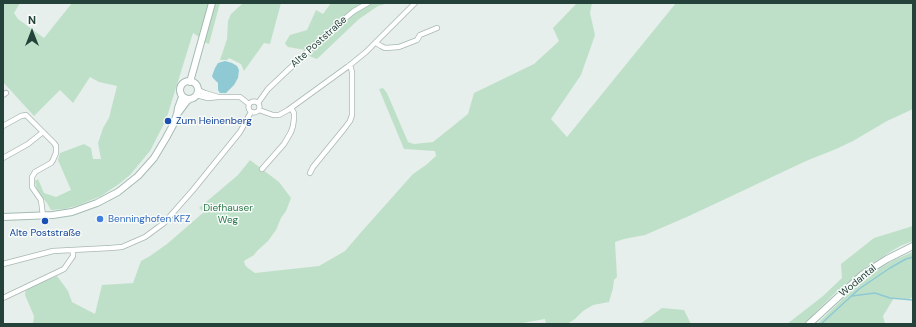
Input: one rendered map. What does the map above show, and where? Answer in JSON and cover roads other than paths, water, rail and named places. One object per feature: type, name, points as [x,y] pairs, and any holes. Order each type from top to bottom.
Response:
[{"type":"main road","points":[[190,82],[212,3]]},
{"type":"main road","points":[[3,217],[43,216],[65,213],[86,208],[101,201],[125,186],[144,170],[154,158],[166,138],[177,114],[187,101],[194,98],[197,93],[195,84],[190,82],[184,83],[181,87],[180,92],[182,96],[177,114]]},
{"type":"main road","points":[[182,96],[186,99],[190,99]]},
{"type":"main road","name":"Wodantal","points":[[809,324],[862,275],[887,259],[913,246]]},
{"type":"street","name":"Alte Poststraße","points":[[258,103],[268,89],[326,34],[354,11],[368,3]]},
{"type":"street","points":[[259,110],[273,116],[284,113],[292,108],[366,52],[415,3]]},
{"type":"street","points":[[376,42],[385,48],[399,47],[416,40],[420,35],[437,28]]},
{"type":"street","points":[[310,173],[313,167],[350,121],[352,115],[352,68],[350,65]]},
{"type":"street","points":[[197,93],[208,98],[240,97],[249,104]]},
{"type":"street","points":[[249,104],[252,102],[258,103],[259,110]]},
{"type":"street","points":[[249,104],[248,108],[251,112]]},
{"type":"street","points":[[262,169],[290,136],[294,118],[292,108]]},
{"type":"street","points":[[251,112],[255,113],[259,110]]},
{"type":"street","points":[[3,264],[48,252],[122,247],[160,227],[193,190],[240,132],[251,112]]},
{"type":"street","points":[[3,126],[24,115],[28,117],[54,143],[56,149],[55,157],[51,163],[35,172],[32,177],[32,187],[41,200],[43,216]]},
{"type":"street","points":[[3,158],[28,144],[43,132]]},
{"type":"street","points":[[3,298],[64,270],[73,256],[73,251]]},
{"type":"water","points":[[225,61],[237,66],[239,70],[238,78],[234,85],[226,93],[220,93],[218,90],[218,83],[212,76],[218,63]]},
{"type":"waterway","points":[[821,324],[859,289],[890,268],[906,259],[913,257]]},
{"type":"waterway","points":[[852,296],[875,293],[890,298],[913,300]]},
{"type":"place","name":"Zum Heinenberg","points":[[168,121]]},
{"type":"place","name":"Benninghofen KFZ","points":[[100,219]]},
{"type":"place","name":"Alte Poststraße","points":[[45,221]]},
{"type":"park label","name":"Diefhauser Weg","points":[[228,214]]}]
